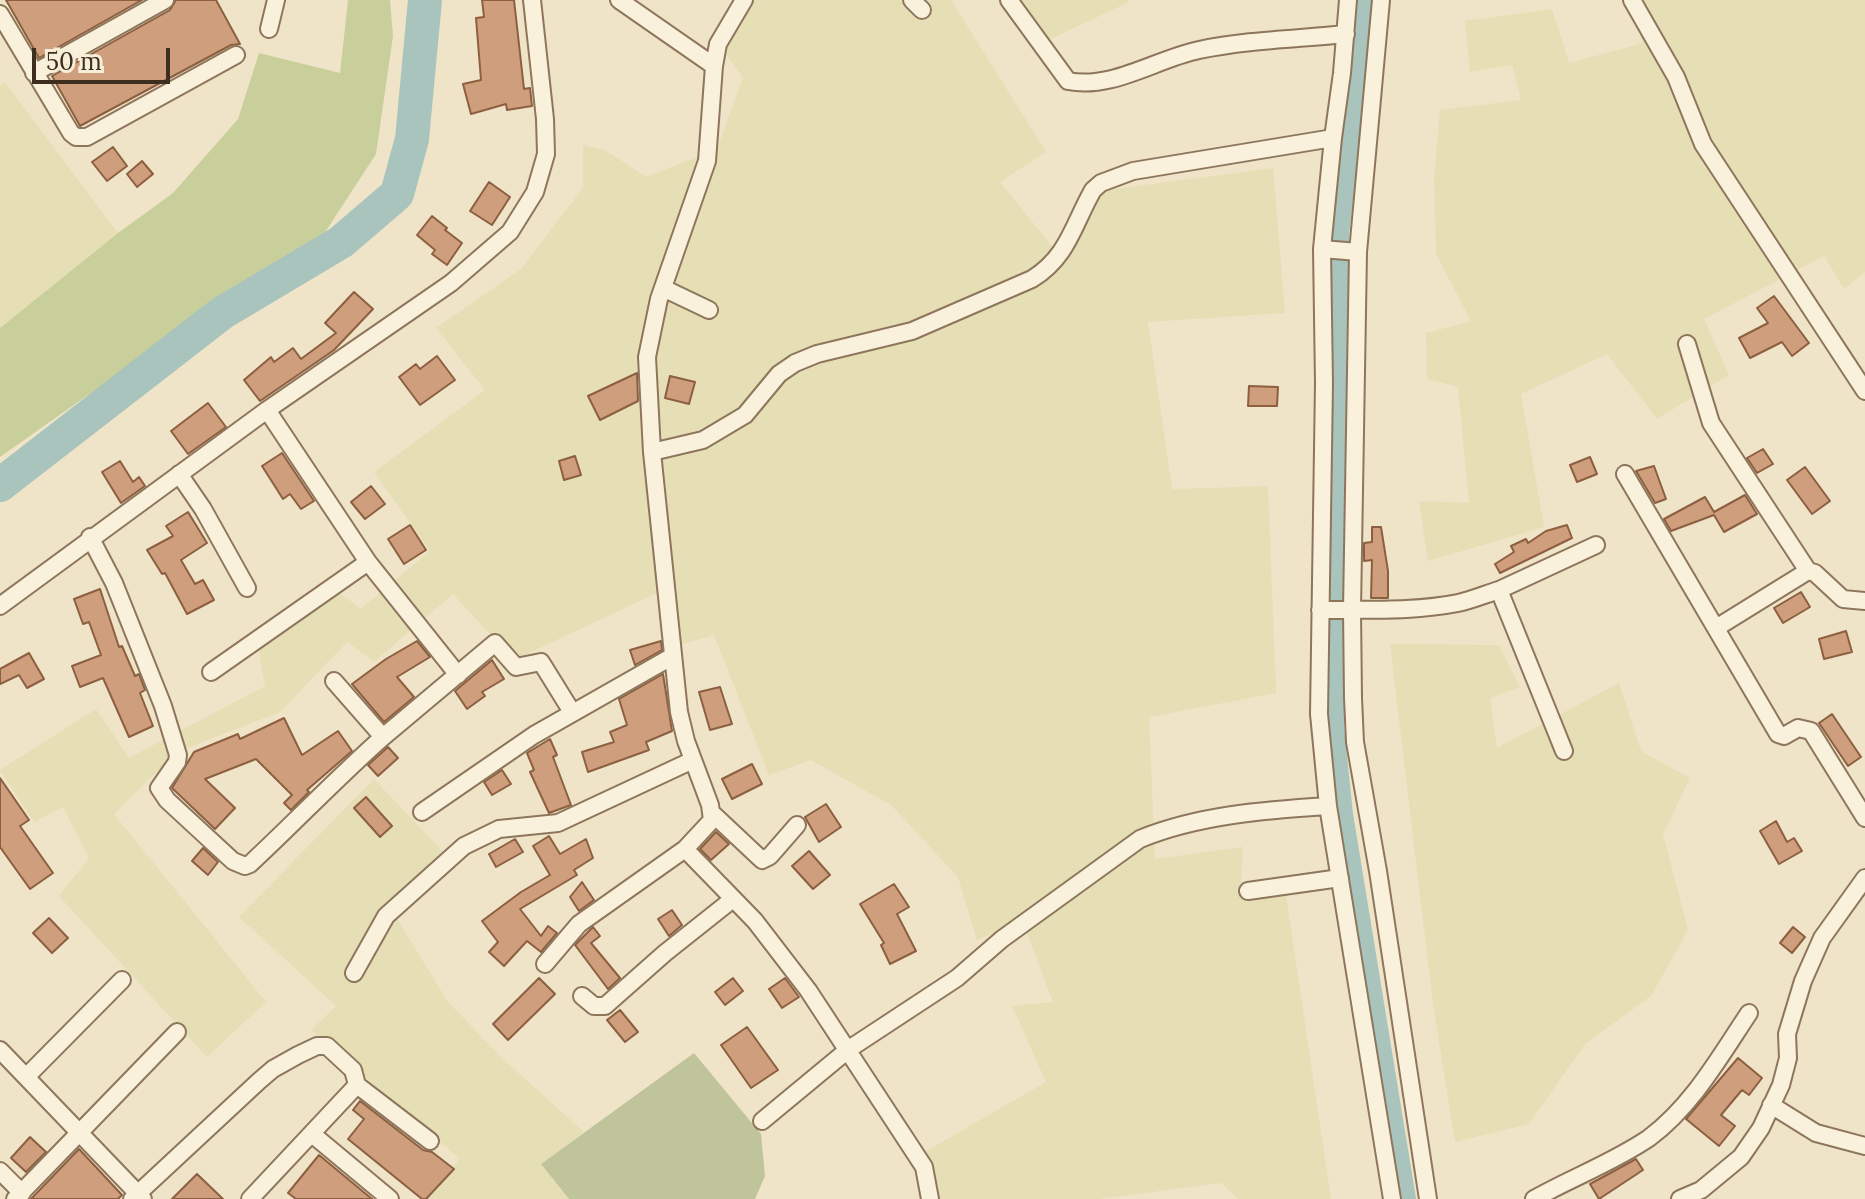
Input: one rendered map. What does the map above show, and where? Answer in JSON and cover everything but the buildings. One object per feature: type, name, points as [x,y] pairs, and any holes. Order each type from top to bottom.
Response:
[{"type":"street","points":[[34,73],[165,0]]},
{"type":"street","points":[[269,29],[276,0]]},
{"type":"street","points":[[0,606],[267,410],[451,283],[510,232],[535,192],[546,154],[532,0]]},
{"type":"street","points":[[619,0],[714,66]]},
{"type":"street","points":[[744,0],[718,44],[707,161],[663,288],[647,357],[652,452],[679,712],[713,814],[762,860],[770,856],[797,825]]},
{"type":"street","points":[[1009,0],[1068,81],[1080,84],[1112,78],[1196,51],[1244,43],[1346,34]]},
{"type":"street","points":[[1348,0],[1346,34],[1359,74],[1354,252],[1336,610],[1319,714],[1328,806],[1392,1199]]},
{"type":"street","points":[[1381,0],[1359,74],[1333,138],[1326,249],[1324,383],[1336,610],[1428,1199]]},
{"type":"street","points":[[1632,0],[1676,77],[1703,144],[1865,391]]},
{"type":"street","points":[[0,14],[76,137],[87,137],[236,55]]},
{"type":"street","points":[[652,452],[703,440],[734,422],[745,415],[779,374],[795,363],[817,354],[912,331],[1032,279],[1050,268],[1059,257],[1093,190],[1101,183],[1133,171],[1333,138]]},
{"type":"street","points":[[1326,249],[1354,252]]},
{"type":"street","points":[[663,288],[709,310]]},
{"type":"street","points":[[1687,344],[1711,423],[1808,571],[1815,573],[1843,599],[1865,601]]},
{"type":"street","points":[[267,410],[368,562],[458,675]]},
{"type":"street","points":[[179,474],[203,509],[247,588]]},
{"type":"street","points":[[1625,474],[1778,734],[1784,736],[1798,728],[1811,731],[1865,818]]},
{"type":"street","points":[[90,537],[114,583],[163,706],[178,755],[177,762],[159,788],[167,800],[211,842],[239,864],[250,864],[331,783],[495,643],[516,667],[541,662],[572,712]]},
{"type":"street","points":[[1336,610],[1459,603],[1499,590],[1596,545]]},
{"type":"street","points":[[211,672],[368,562]]},
{"type":"street","points":[[1716,628],[1808,571]]},
{"type":"street","points":[[1499,590],[1564,751]]},
{"type":"street","points":[[422,812],[534,735],[673,656]]},
{"type":"street","points":[[334,681],[383,737]]},
{"type":"street","points":[[354,973],[386,916],[464,846],[499,829],[558,823],[693,760]]},
{"type":"street","points":[[762,1121],[849,1049],[957,978],[1002,939],[1140,839],[1157,832],[1237,814],[1328,806]]},
{"type":"street","points":[[545,964],[579,924],[685,849],[712,820],[713,814]]},
{"type":"street","points":[[685,849],[755,921],[849,1049],[924,1167],[930,1199]]},
{"type":"street","points":[[1248,891],[1340,878]]},
{"type":"street","points":[[1680,1199],[1701,1190],[1741,1157],[1761,1128],[1781,1085],[1788,1058],[1787,1034],[1803,981],[1822,938],[1865,878]]},
{"type":"street","points":[[582,996],[594,1006],[605,1006],[733,899]]},
{"type":"street","points":[[26,1077],[122,980]]},
{"type":"street","points":[[1534,1199],[1647,1139],[1672,1118],[1699,1088],[1749,1013]]},
{"type":"street","points":[[0,1171],[18,1196],[177,1032]]},
{"type":"street","points":[[0,1050],[138,1197],[273,1069],[317,1046],[327,1046],[339,1055],[353,1070],[357,1085],[430,1141]]},
{"type":"street","points":[[256,1197],[357,1085]]},
{"type":"street","points":[[1771,1105],[1816,1133],[1865,1146]]},
{"type":"street","points":[[312,1134],[390,1199]]},
{"type":"shaded area","points":[[750,0],[951,0],[1046,152],[1000,182],[1064,261],[1084,193],[1273,168],[1285,313],[1148,322],[1172,489],[1268,486],[1276,693],[1149,717],[1155,859],[1243,847],[1241,884],[1284,882],[1331,1199],[1238,1199],[1221,1183],[1099,1199],[931,1199],[921,1154],[1046,1082],[1012,1006],[1053,1002],[1023,922],[977,940],[958,877],[891,805],[811,760],[769,775],[714,635],[670,648],[659,592],[514,660],[453,594],[374,662],[347,642],[280,712],[177,752],[114,814],[266,1002],[207,1057],[59,896],[89,858],[63,807],[34,822],[0,770],[96,709],[129,758],[265,686],[256,633],[328,584],[361,609],[430,551],[374,472],[485,390],[436,328],[521,269],[583,188],[583,145],[605,150],[646,177],[717,149],[743,77],[719,45]]},
{"type":"shaded area","points":[[998,0],[1128,0],[1129,2],[1036,46]]},
{"type":"shaded area","points":[[1626,0],[1865,0],[1865,272],[1844,289],[1824,256],[1704,319],[1729,375],[1657,419],[1607,354],[1521,394],[1544,527],[1428,561],[1419,501],[1469,503],[1458,387],[1427,379],[1426,333],[1471,321],[1436,254],[1434,180],[1440,110],[1521,100],[1512,65],[1470,72],[1465,21],[1552,9],[1569,63],[1643,43]]},
{"type":"shaded area","points":[[5,82],[118,233],[0,328],[0,85]]},
{"type":"shaded area","points":[[1390,644],[1499,645],[1520,687],[1490,698],[1497,748],[1619,683],[1641,751],[1690,778],[1663,834],[1688,930],[1651,996],[1585,1044],[1529,1124],[1455,1142],[1433,1004]]},
{"type":"shaded area","points":[[374,779],[447,856],[396,917],[448,1002],[504,1060],[584,1132],[541,1164],[569,1199],[427,1199],[460,1159],[311,1030],[336,1006],[239,917]]},
{"type":"green space","points":[[348,0],[390,0],[393,36],[376,154],[320,240],[0,457],[0,328],[173,193],[238,119],[259,53],[340,73]]},
{"type":"green space","points":[[694,1053],[761,1134],[765,1176],[755,1199],[569,1199],[541,1164]]},
{"type":"waterway","points":[[0,485],[222,313],[341,242],[397,194],[412,139],[425,0]]},
{"type":"waterway","points":[[1365,0],[1339,235],[1334,728],[1343,814],[1406,1199]]}]
